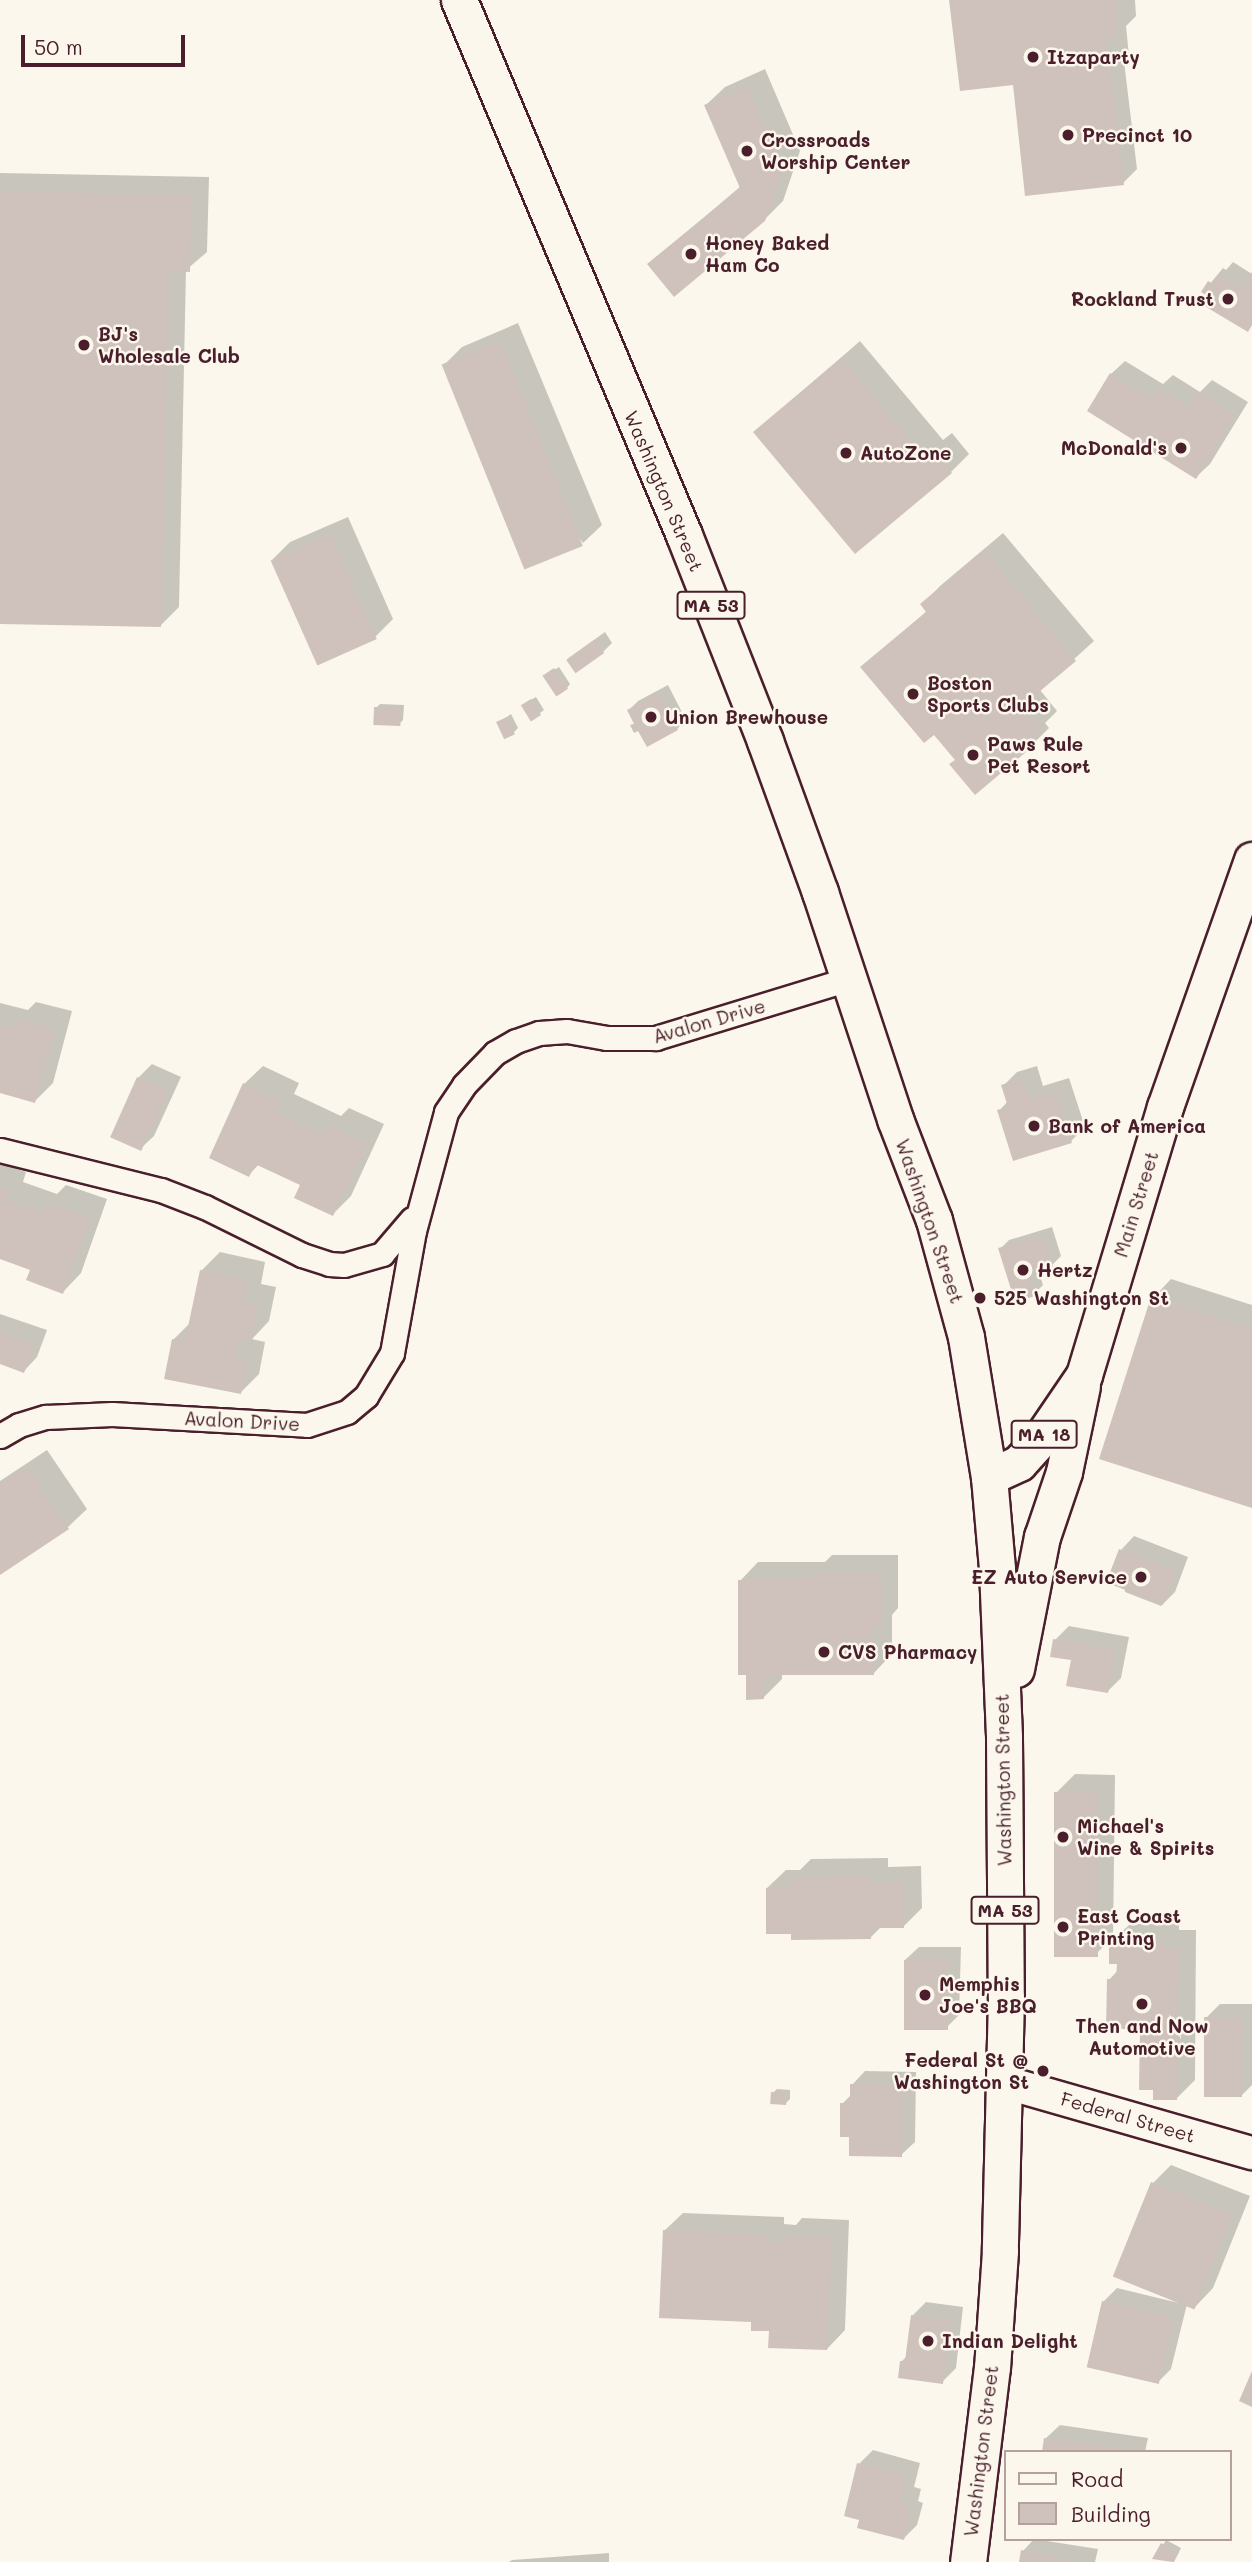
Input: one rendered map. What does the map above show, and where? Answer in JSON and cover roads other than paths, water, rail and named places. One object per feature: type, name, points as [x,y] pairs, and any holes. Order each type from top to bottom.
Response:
[{"type":"main road","name":"Washington Street","points":[[459,0],[684,535],[768,748],[895,1119],[934,1220],[958,1300],[990,1488],[1004,1738],[1004,2082],[1000,2251],[993,2344],[968,2562]]},
{"type":"main road","name":"Main Street","points":[[990,1488],[1026,1456],[1084,1375],[1165,1107],[1252,860]]},
{"type":"main road","name":"MA 18","points":[[990,1488],[1042,1479],[1070,1448],[1084,1375]]},
{"type":"main road","points":[[1004,1738],[1042,1537],[1070,1448]]},
{"type":"street","name":"Avalon Drive","points":[[0,1436],[19,1425],[46,1417],[112,1415],[307,1425],[347,1412],[373,1387],[392,1353],[419,1208],[437,1139],[451,1104],[477,1070],[495,1053],[516,1041],[539,1033],[567,1031],[607,1038],[656,1038],[849,979]]},
{"type":"street","name":"Avalon Drive","points":[[0,1150],[171,1193],[302,1255],[329,1264],[344,1265],[382,1254],[396,1242],[419,1208]]},
{"type":"street","name":"Federal Street","points":[[1004,2082],[1252,2153]]},
{"type":"place","name":"Itzaparty","points":[[1033,57]]},
{"type":"place","name":"Precinct 10","points":[[1068,135]]},
{"type":"place","name":"Crossroads Worship Center","points":[[747,151]]},
{"type":"place","name":"Honey Baked Ham Co","points":[[691,254]]},
{"type":"place","name":"Rockland Trust","points":[[1228,299]]},
{"type":"place","name":"BJ's Wholesale Club","points":[[84,345]]},
{"type":"place","name":"McDonald's","points":[[1181,448]]},
{"type":"place","name":"AutoZone","points":[[846,453]]},
{"type":"place","name":"Boston Sports Clubs","points":[[913,694]]},
{"type":"place","name":"Union Brewhouse","points":[[651,717]]},
{"type":"place","name":"Paws Rule Pet Resort","points":[[973,755]]},
{"type":"place","name":"Bank of America","points":[[1034,1126]]},
{"type":"place","name":"Hertz","points":[[1023,1270]]},
{"type":"place","name":"525 Washington St","points":[[980,1298]]},
{"type":"place","name":"EZ Auto Service","points":[[1141,1577]]},
{"type":"place","name":"CVS Pharmacy","points":[[824,1652]]},
{"type":"place","name":"Michael's Wine & Spirits","points":[[1063,1837]]},
{"type":"place","name":"East Coast Printing","points":[[1063,1927]]},
{"type":"place","name":"Memphis Joe's BBQ","points":[[925,1995]]},
{"type":"place","name":"Then and Now Automotive","points":[[1142,2004]]},
{"type":"place","name":"Federal St @ Washington St","points":[[1043,2071]]},
{"type":"place","name":"Indian Delight","points":[[928,2341]]}]
